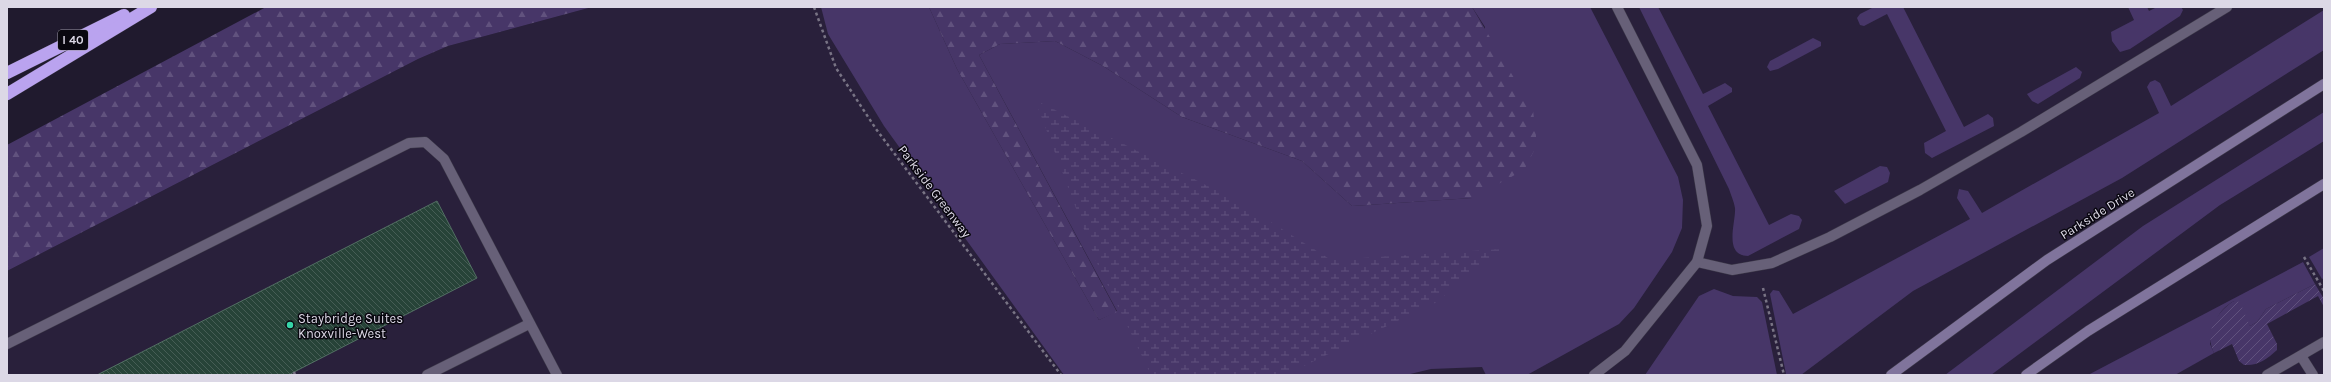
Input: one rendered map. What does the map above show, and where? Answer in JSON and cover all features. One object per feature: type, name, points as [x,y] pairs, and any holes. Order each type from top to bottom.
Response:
[{"type":"highway","name":"I 40","points":[[7,74],[140,7]]},
{"type":"highway","points":[[7,94],[151,7]]},
{"type":"street","name":"Parkside Drive","points":[[1891,375],[2047,260],[2324,84]]},
{"type":"street","points":[[2026,375],[2088,331],[2324,184]]},
{"type":"lane","points":[[1594,375],[1625,351],[1697,262],[1707,226],[1697,165],[1617,7]]},
{"type":"lane","points":[[1697,262],[1732,270],[1772,263],[1830,236],[1920,190],[2021,132],[2227,7]]},
{"type":"lane","points":[[7,344],[409,143],[425,142],[444,159],[556,375]]},
{"type":"lane","points":[[427,375],[529,324]]},
{"type":"lane","points":[[2267,375],[2324,344]]},
{"type":"lane","points":[[2301,356],[2313,375]]},
{"type":"path","name":"Parkside Greenway","points":[[814,7],[836,68],[876,129],[1061,375]]},
{"type":"path","points":[[2304,257],[2324,291]]},
{"type":"path","points":[[1758,265],[1784,375]]},
{"type":"shaded area","points":[[592,7],[2324,7],[2324,375],[7,375],[7,271],[418,59],[448,46]]},
{"type":"green space","points":[[266,7],[592,7],[448,46],[418,59],[7,271],[7,145]]},
{"type":"green space","points":[[821,7],[929,7],[957,69],[1099,320],[1117,311],[979,55],[1000,44],[1055,41],[1103,66],[1182,117],[1302,161],[1352,206],[1472,198],[1485,27],[1472,7],[1590,7],[1678,177],[1683,200],[1682,228],[1672,252],[1634,308],[1619,324],[1527,375],[1486,375],[1482,367],[1431,369],[1406,375],[1064,375],[884,126],[828,34]]},
{"type":"green space","points":[[929,7],[1472,7],[1533,110],[1537,145],[1524,170],[1472,198],[1352,206],[1302,161],[1182,117],[1103,66],[1055,41],[1000,44],[979,55],[1117,312],[1099,320],[957,69]]},
{"type":"green space","points":[[1639,7],[1658,7],[1703,94],[1725,83],[1732,88],[1732,92],[1708,106],[1769,225],[1791,214],[1799,216],[1802,220],[1799,229],[1748,256],[1740,254],[1736,250],[1732,237],[1735,208],[1729,189]]},
{"type":"green space","points":[[1874,7],[1903,7],[1964,127],[1988,114],[1993,118],[1994,126],[1932,158],[1925,153],[1924,143],[1946,131],[1887,14],[1864,26],[1860,25],[1857,18],[1860,14]]},
{"type":"green space","points":[[2128,7],[2147,7],[2149,11],[2157,7],[2181,7],[2183,10],[2180,16],[2130,49],[2120,52],[2112,41],[2111,32],[2134,20]]},
{"type":"green space","points":[[2324,10],[2324,50],[2122,178],[1913,291],[1801,375],[1786,374],[1770,294],[1773,290],[1779,291],[1793,314],[1970,219],[1957,198],[1959,189],[1968,191],[1982,213],[2159,113],[2147,87],[2150,82],[2155,80],[2160,83],[2171,106]]},
{"type":"green space","points":[[1813,38],[1821,42],[1821,46],[1778,69],[1770,71],[1767,67],[1770,61]]},
{"type":"green space","points":[[2076,67],[2082,72],[2080,78],[2038,104],[2032,101],[2027,94]]},
{"type":"green space","points":[[1035,100],[1236,200],[1331,260],[1503,249],[1435,303],[1285,375],[1151,375],[1096,261]]},
{"type":"green space","points":[[2324,112],[2324,141],[2220,205],[1991,375],[1945,375],[2143,226]]},
{"type":"green space","points":[[1880,166],[1887,167],[1890,173],[1888,182],[1845,204],[1834,191]]},
{"type":"green space","points":[[2324,248],[2324,278],[2322,279],[2309,257]]},
{"type":"green space","points":[[2303,262],[2315,284],[2266,309],[2257,322],[2250,326],[2234,301],[2219,314],[2217,319],[2210,344],[2214,353],[2175,375],[2088,375]]},
{"type":"green space","points":[[2315,284],[2324,299],[2324,307],[2318,296],[2267,324],[2277,344],[2277,350],[2266,359],[2258,363],[2244,365],[2239,361],[2232,344],[2214,353],[2210,338],[2211,331],[2217,317],[2234,301],[2240,302],[2250,326],[2257,322],[2266,309]]},
{"type":"green space","points":[[1714,289],[1733,296],[1757,297],[1762,302],[1777,375],[1645,375],[1699,296]]},
{"type":"building","name":"Staybridge Suites Knoxville-West","points":[[437,201],[477,278],[289,375],[97,375]]},
{"type":"place","name":"Staybridge Suites Knoxville-West","points":[[290,325]]}]
